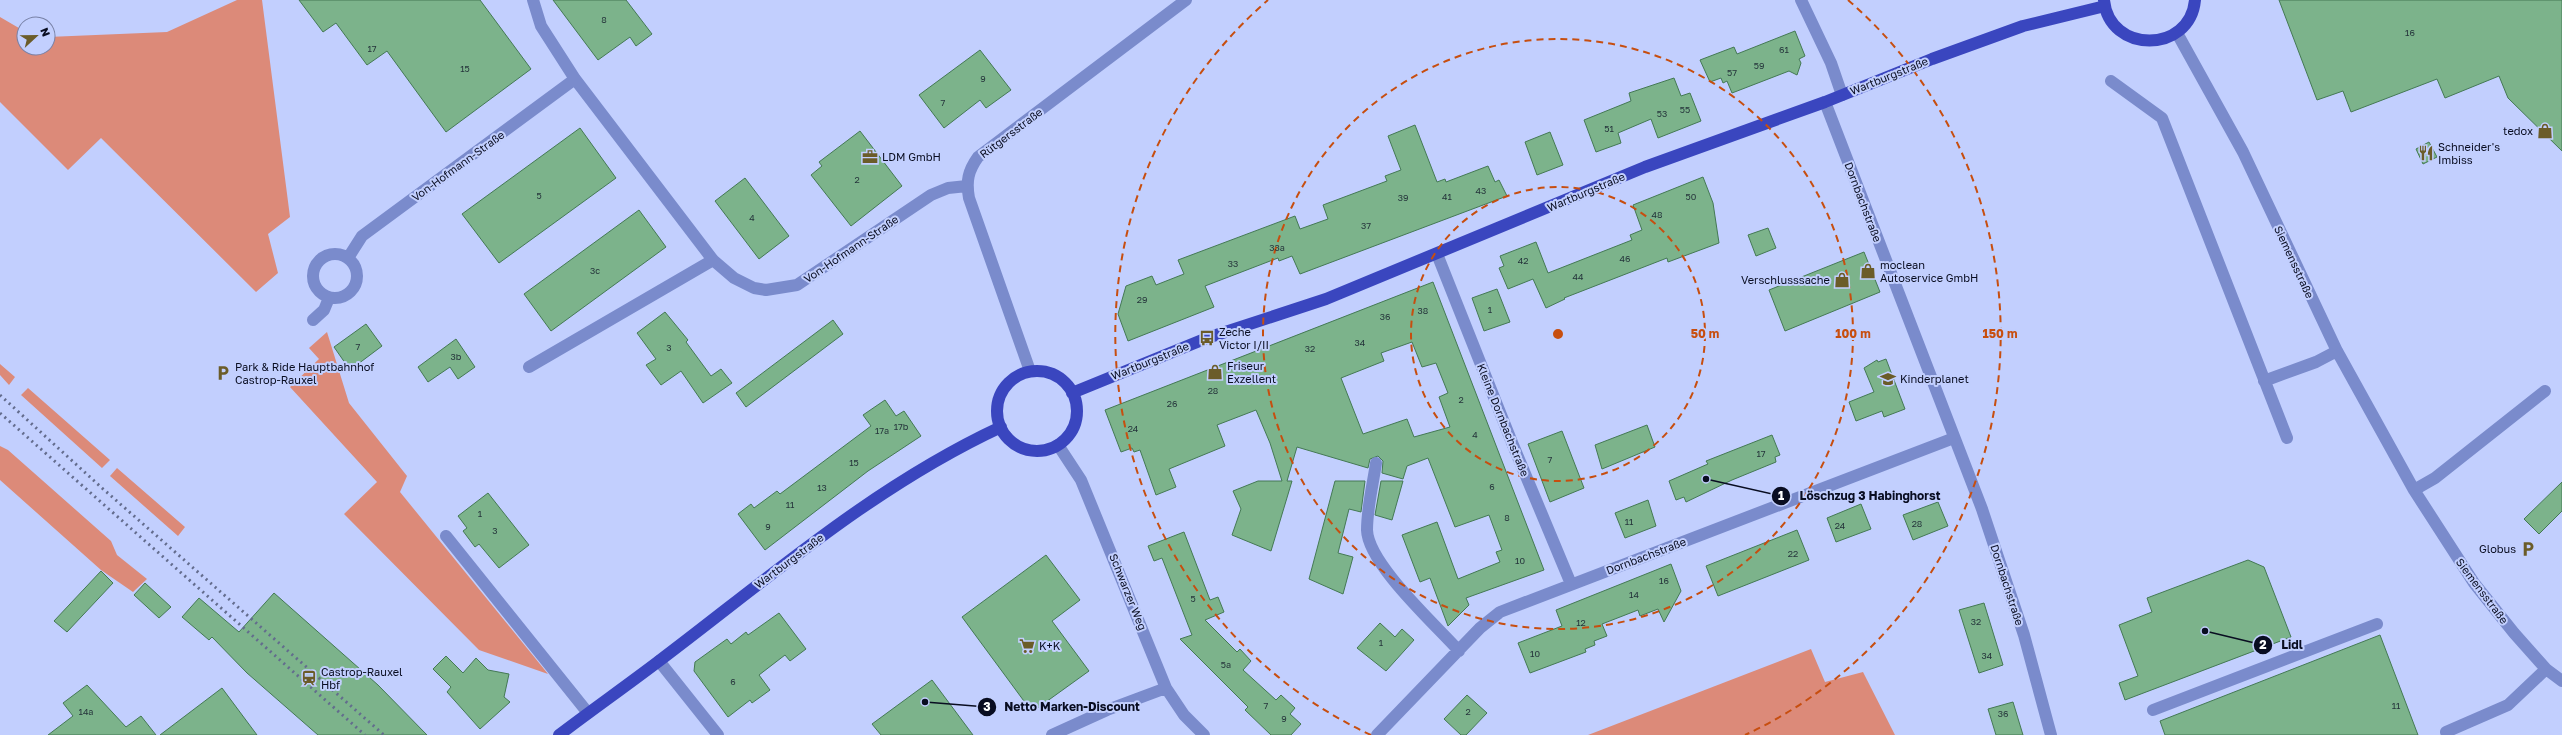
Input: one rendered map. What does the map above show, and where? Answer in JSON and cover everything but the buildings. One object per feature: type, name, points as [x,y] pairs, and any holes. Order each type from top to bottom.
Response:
[{"type":"main road","points":[[2105,3],[2115,26],[2134,39],[2156,41],[2177,32],[2191,16],[2195,0]]},
{"type":"main road","name":"Wartburgstraße","points":[[1072,393],[1207,338],[1326,299],[1645,168],[1825,102],[2023,26],[2105,3]]},
{"type":"main road","points":[[1030,371],[1043,371],[1055,375],[1065,382],[1072,393],[1076,409],[1074,426],[1070,433],[1058,445],[1040,451],[1021,448],[1012,443],[1000,428],[997,406],[1001,392],[1010,380],[1030,371]]},
{"type":"main road","name":"Wartburgstraße","points":[[559,735],[659,661],[786,562],[879,495],[943,455],[1000,428]]},
{"type":"street","name":"Von-Hofmann-Straße","points":[[532,0],[541,26],[575,78],[714,260],[734,278],[754,288],[766,290],[796,285],[931,195],[948,188],[967,186]]},
{"type":"street","name":"Rütgersstraße","points":[[1030,371],[969,198],[967,186],[969,170],[978,157],[1186,0]]},
{"type":"street","points":[[1801,0],[1831,63],[1842,95]]},
{"type":"street","name":"Siemensstraße","points":[[2177,32],[2243,152],[2337,351],[2414,490],[2474,583],[2546,669],[2562,682]]},
{"type":"street","name":"Von-Hofmann-Straße","points":[[348,258],[362,236],[575,78]]},
{"type":"street","points":[[2111,81],[2162,118],[2287,438]]},
{"type":"street","name":"Dornbachstraße","points":[[1825,102],[1982,509],[2024,635],[2051,735]]},
{"type":"street","points":[[335,254],[348,258],[357,271],[355,286],[344,297],[329,298],[317,290],[312,277],[313,270],[321,258],[335,254]]},
{"type":"street","name":"Kleine Dornbachstraße","points":[[1438,254],[1513,445],[1571,584]]},
{"type":"street","points":[[529,368],[714,260]]},
{"type":"street","points":[[313,320],[324,310],[329,298]]},
{"type":"street","points":[[2264,381],[2316,362],[2337,351]]},
{"type":"street","points":[[2414,490],[2435,478],[2545,391]]},
{"type":"street","name":"Dornbachstraße","points":[[1377,735],[1480,628],[1500,612],[1954,438]]},
{"type":"street","name":"Schwarzer Weg","points":[[1058,445],[1081,480],[1166,688],[1184,714],[1204,735]]},
{"type":"street","points":[[1376,463],[1367,530],[1370,545],[1382,565],[1459,651]]},
{"type":"street","points":[[446,536],[588,713]]},
{"type":"street","points":[[2152,710],[2377,624]]},
{"type":"street","points":[[659,661],[718,735]]},
{"type":"street","points":[[2446,732],[2508,705],[2546,669]]},
{"type":"street","points":[[1052,735],[1107,710],[1166,688]]},
{"type":"shaded area","points":[[237,0],[262,0],[290,217],[268,234],[278,273],[256,292],[101,138],[68,170],[0,102],[0,17],[16,26],[16,56],[56,56],[56,37],[167,32]]},
{"type":"shaded area","points":[[327,332],[349,403],[407,476],[400,492],[548,674],[479,650],[344,514],[377,482],[290,387],[319,359],[309,348]]},
{"type":"shaded area","points":[[0,364],[15,377],[9,385],[0,375]]},
{"type":"shaded area","points":[[28,388],[110,460],[102,468],[21,395]]},
{"type":"shaded area","points":[[0,446],[8,450],[111,541],[117,555],[147,579],[133,592],[101,570],[0,480]]},
{"type":"shaded area","points":[[117,468],[185,527],[178,536],[110,476]]},
{"type":"shaded area","points":[[1811,649],[1825,682],[1863,672],[1895,735],[1588,735]]},
{"type":"railway","points":[[0,395],[102,488],[384,735]]},
{"type":"railway","points":[[0,413],[365,735]]},
{"type":"place","name":"tedox","points":[[2545,131]]},
{"type":"place","name":"Schneider's Imbiss","points":[[2426,153]]},
{"type":"place","name":"LDM GmbH","points":[[870,157]]},
{"type":"place","name":"moclean Autoservice GmbH","points":[[1868,271]]},
{"type":"place","name":"Verschlusssache","points":[[1842,280]]},
{"type":"place","name":"Zeche Victor I/II","points":[[1207,338]]},
{"type":"place","name":"Friseur Exzellent","points":[[1215,372]]},
{"type":"place","name":"Park & Ride Hauptbahnhof Castrop-Rauxel","points":[[223,373]]},
{"type":"place","name":"Kinderplanet","points":[[1888,379]]},
{"type":"place","name":"Löschzug 3 Habinghorst","points":[[1706,479]]},
{"type":"place","name":"Globus","points":[[2528,549]]},
{"type":"place","name":"Lidl","points":[[2205,631]]},
{"type":"place","name":"K+K","points":[[1027,646]]},
{"type":"place","name":"Castrop-Rauxel Hbf","points":[[309,678]]},
{"type":"place","name":"Netto Marken-Discount","points":[[925,702]]}]
